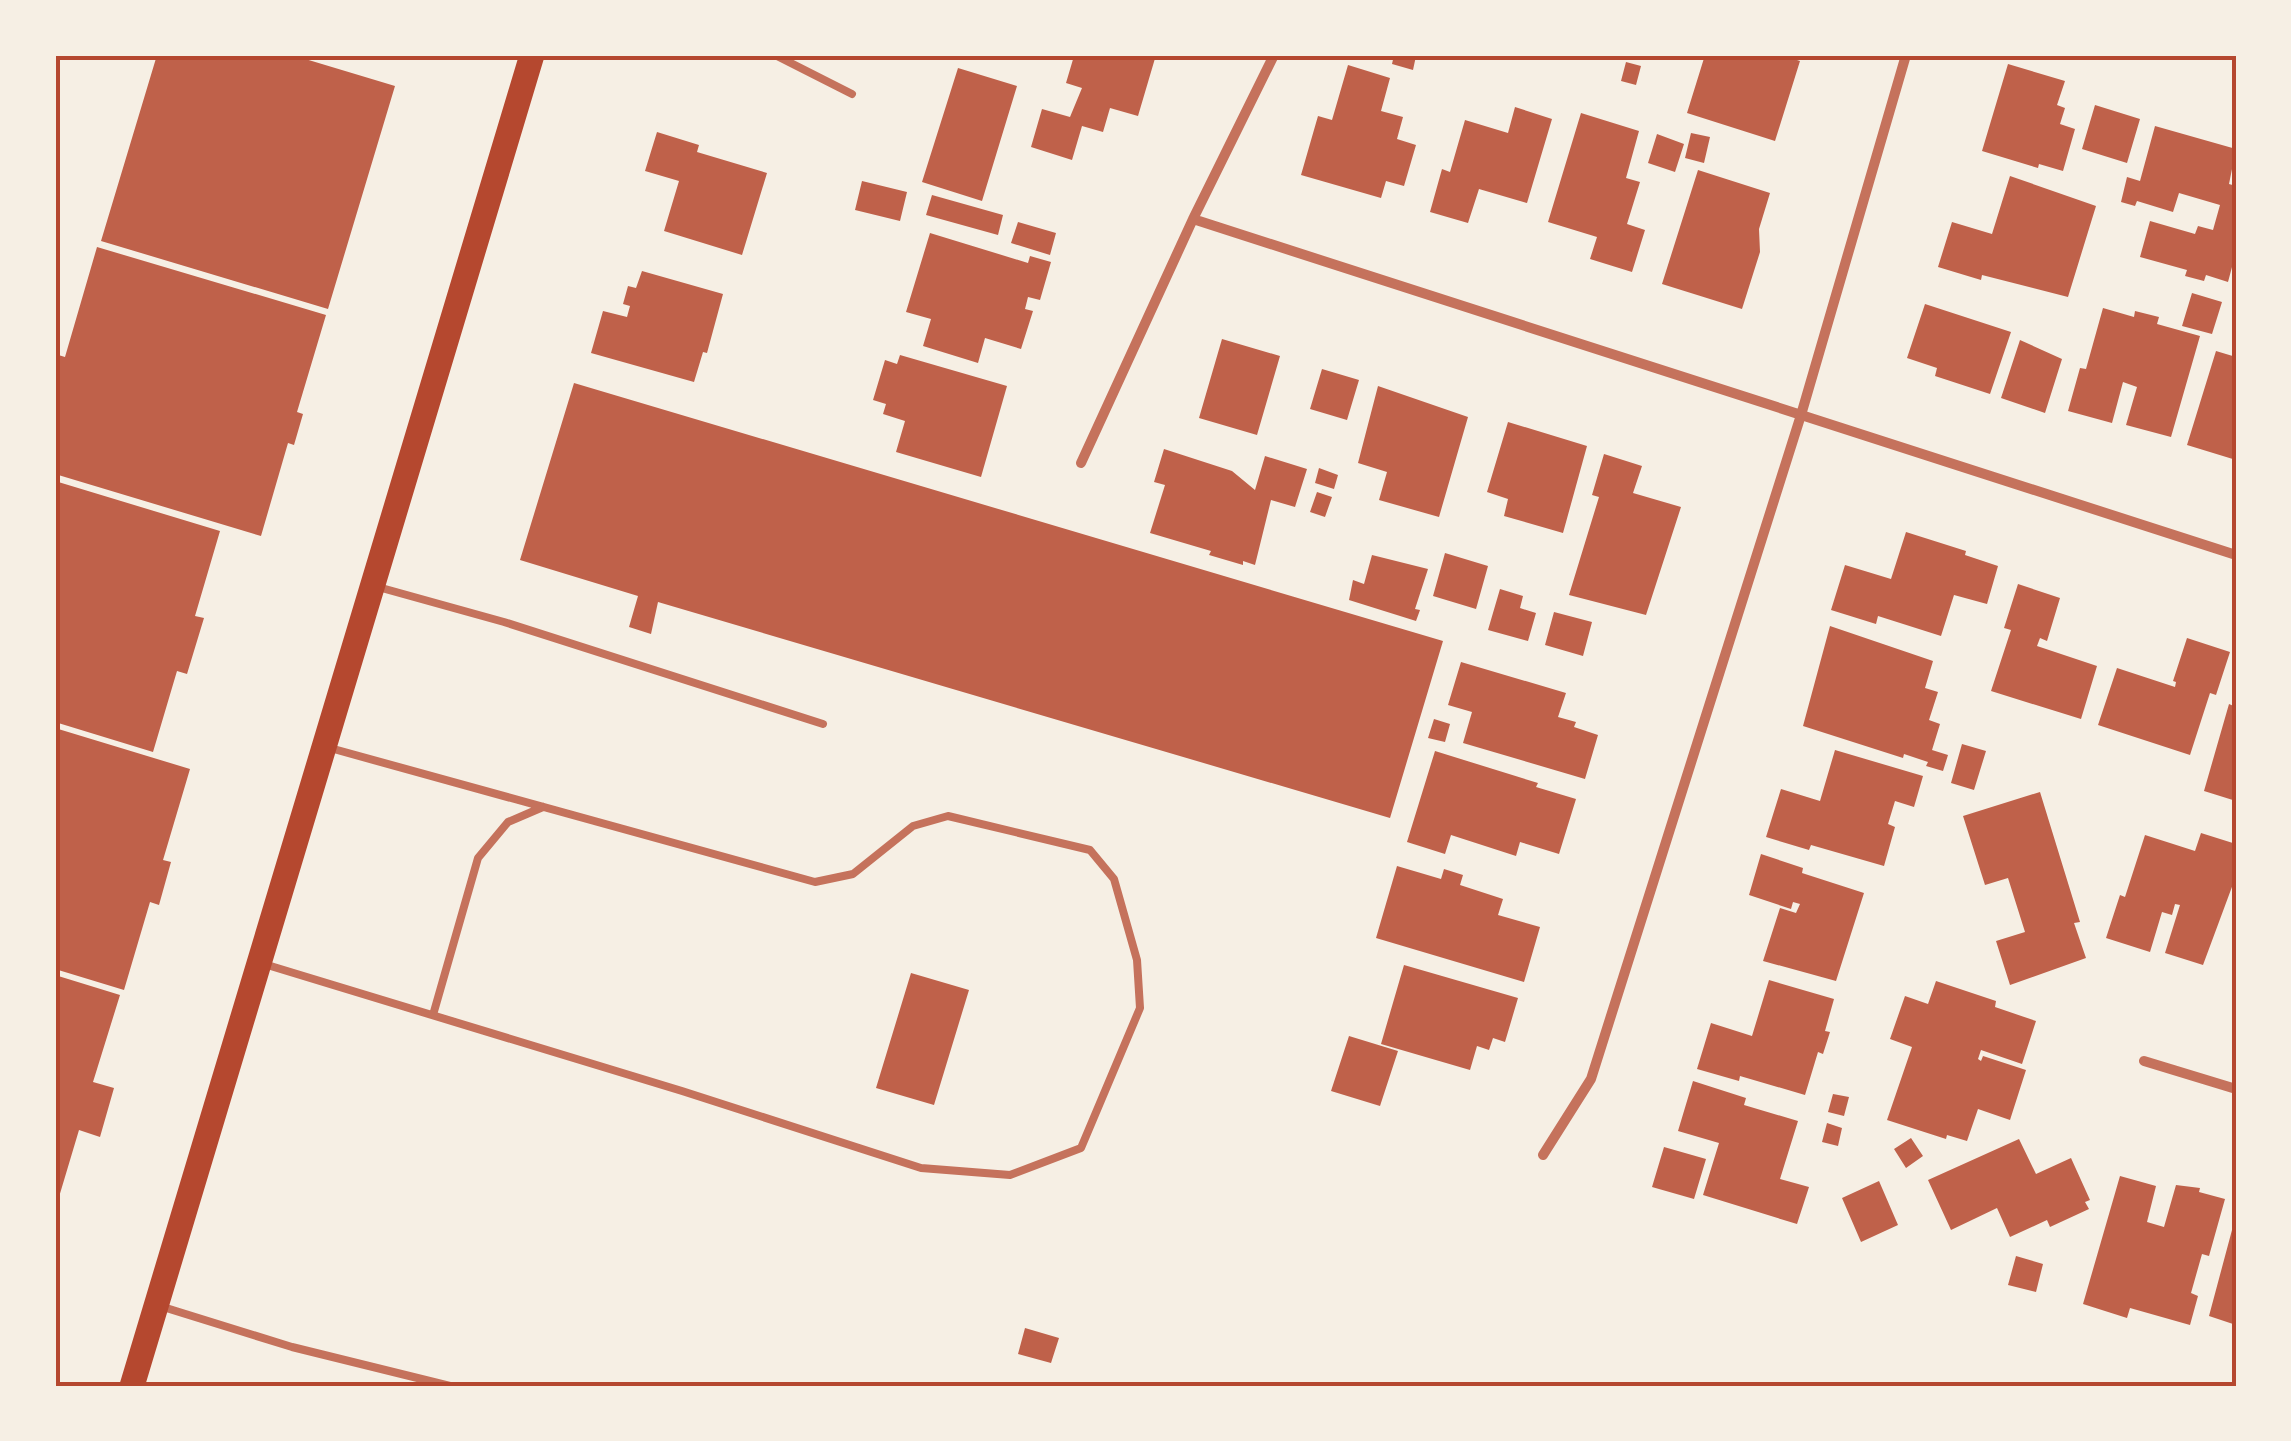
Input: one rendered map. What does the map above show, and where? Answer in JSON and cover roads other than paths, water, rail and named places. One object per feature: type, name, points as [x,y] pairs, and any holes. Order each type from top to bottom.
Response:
[{"type":"main road","points":[[132,1386],[532,55]]},
{"type":"street","points":[[1080,464],[1274,55]]},
{"type":"street","points":[[1543,1155],[1591,1079],[1801,416],[1906,55]]},
{"type":"street","points":[[1193,220],[2236,555]]},
{"type":"street","points":[[2144,1061],[2236,1089]]},
{"type":"lane","points":[[776,55],[852,94]]},
{"type":"lane","points":[[373,586],[504,622],[823,724]]},
{"type":"lane","points":[[260,963],[921,1168],[1010,1175],[1081,1148],[1140,1008],[1137,960],[1114,880],[1090,850],[948,816],[913,826],[854,874],[814,882],[325,747]]},
{"type":"lane","points":[[433,1015],[478,858],[508,822],[543,807]]},
{"type":"lane","points":[[158,1306],[292,1347],[450,1386]]}]
